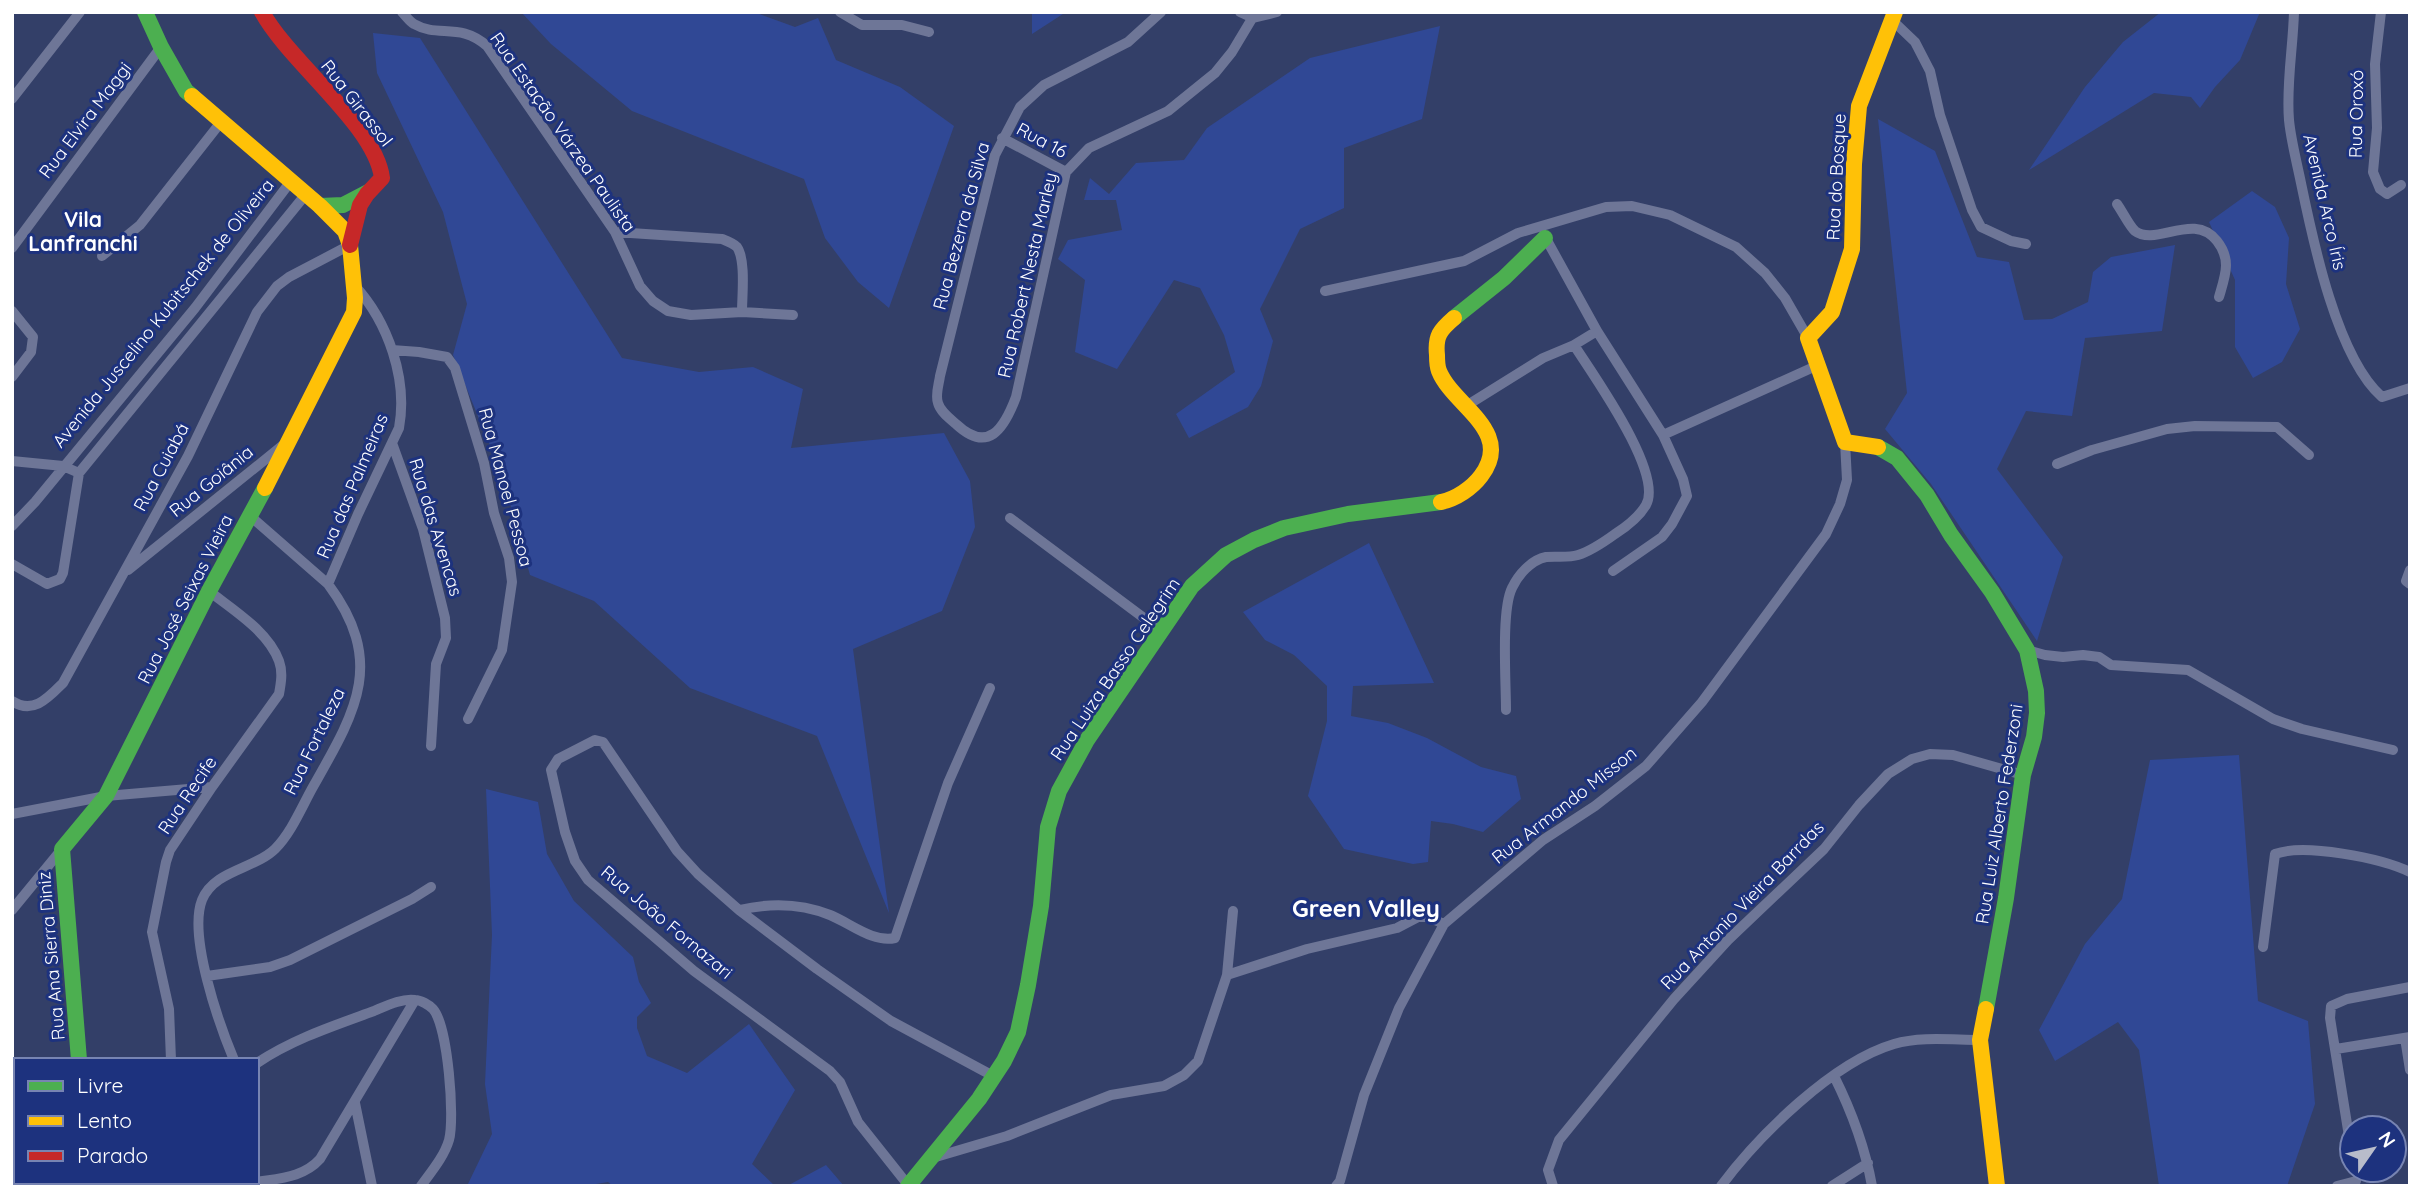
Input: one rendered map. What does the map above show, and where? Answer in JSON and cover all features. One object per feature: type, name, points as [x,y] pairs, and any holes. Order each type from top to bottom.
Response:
[{"type":"street","points":[[14,94],[80,12]]},
{"type":"street","points":[[145,12],[161,47],[187,91],[320,206],[337,222],[351,245]]},
{"type":"street","name":"Rua Girassol","points":[[262,12],[285,47],[329,93],[373,152],[383,177],[380,183],[368,192],[354,221],[351,245]]},
{"type":"street","name":"Rua Estação Várzea Paulista","points":[[402,12],[413,24],[469,34],[488,46],[615,232],[640,286],[653,301],[668,312],[691,315],[742,312],[793,315]]},
{"type":"street","points":[[840,12],[862,25],[902,25],[929,32]]},
{"type":"street","name":"Rua Bezerra da Silva","points":[[966,433],[942,411],[937,400],[940,376],[995,155],[1002,138],[1020,107],[1044,85],[1128,42],[1161,12]]},
{"type":"street","points":[[1240,12],[1254,15],[1277,12]]},
{"type":"street","name":"Avenida Arco Íris","points":[[2294,12],[2289,121],[2310,230],[2323,275],[2341,328],[2364,377],[2382,397],[2410,388]]},
{"type":"street","name":"Rua Oroxó","points":[[2381,12],[2375,64],[2377,128],[2372,172],[2380,188],[2387,194],[2401,184]]},
{"type":"street","name":"Rua Robert Nesta Marley","points":[[966,433],[976,439],[992,435],[1010,414],[1066,172],[1089,148],[1168,110],[1215,73],[1254,15]]},
{"type":"street","points":[[1894,17],[1915,42],[1930,71],[1940,116],[1972,210],[1981,227],[2011,241],[2026,244]]},
{"type":"street","name":"Rua do Bosque","points":[[1808,338],[1832,312],[1852,249],[1854,164],[1859,106],[1894,17]]},
{"type":"street","name":"Rua Elvira Maggi","points":[[12,248],[161,47]]},
{"type":"street","points":[[102,256],[140,225],[221,122]]},
{"type":"street","name":"Rua 16","points":[[1002,138],[1066,172]]},
{"type":"street","name":"Avenida Juscelino Kubitschek de Oliveira","points":[[62,467],[195,307],[291,181]]},
{"type":"street","points":[[320,206],[343,205],[368,192]]},
{"type":"street","name":"Avenida Juscelino Kubitschek de Oliveira","points":[[12,564],[47,584],[60,579],[79,473],[306,194]]},
{"type":"street","points":[[2117,204],[2139,233],[2155,234],[2195,228],[2214,237],[2222,247],[2227,261],[2219,297]]},
{"type":"street","points":[[1325,291],[1464,261],[1518,233],[1544,232],[1606,207],[1632,205],[1670,215],[1735,247],[1765,273],[1785,298],[1808,338],[1846,442]]},
{"type":"street","points":[[615,232],[722,239],[735,244],[740,253],[742,312]]},
{"type":"street","points":[[1544,232],[1597,331],[1663,435],[1683,479],[1686,496],[1672,524],[1662,537],[1613,571]]},
{"type":"street","points":[[1544,232],[1504,278],[1460,312],[1437,335],[1438,370],[1466,406],[1543,358],[1574,345],[1597,331]]},
{"type":"street","name":"Rua José Seixas Vieira","points":[[12,910],[106,796],[354,312],[355,286],[351,245]]},
{"type":"street","name":"Rua Cuiabá","points":[[12,701],[21,707],[33,707],[49,697],[63,683],[188,456],[249,327],[267,298],[289,277],[351,245]]},
{"type":"street","name":"Rua das Palmeiras","points":[[328,584],[399,428],[402,413],[397,367],[392,351],[376,313],[355,286]]},
{"type":"street","points":[[195,307],[208,317]]},
{"type":"street","points":[[12,310],[33,337],[31,352],[12,377]]},
{"type":"street","points":[[1506,710],[1506,611],[1511,590],[1524,570],[1542,558],[1577,555],[1594,548],[1628,526],[1647,504],[1650,485],[1645,466],[1619,415],[1574,345]]},
{"type":"street","name":"Rua Manoel Pessoa","points":[[392,351],[447,357],[455,368],[484,463],[494,513],[509,558],[512,582],[502,650],[468,719]]},
{"type":"street","points":[[1663,435],[1816,366]]},
{"type":"street","name":"Rua Luiza Basso Celegrim","points":[[908,1185],[995,1077],[1008,1056],[1016,1037],[1028,985],[1041,914],[1048,829],[1058,793],[1085,743],[1160,630],[1200,577],[1232,552],[1252,542],[1295,525],[1323,519],[1445,502],[1471,486],[1488,467],[1493,449],[1489,433],[1466,406]]},
{"type":"street","points":[[2057,464],[2137,437],[2195,426],[2277,427],[2309,455]]},
{"type":"street","name":"Rua Goiânia","points":[[124,573],[287,442]]},
{"type":"street","name":"Rua Luiz Alberto Federzoni","points":[[1846,442],[1875,445],[1897,458],[1927,495],[2027,650],[2036,691],[2034,737],[2023,775],[2006,898],[1980,1040],[1997,1186]]},
{"type":"street","name":"Rua Armando Misson","points":[[1444,924],[1543,840],[1595,806],[1646,766],[1702,702],[1826,534],[1847,480],[1846,442]]},
{"type":"street","name":"Rua das Avencas","points":[[392,443],[423,529],[445,618],[446,638],[436,664],[431,746]]},
{"type":"street","name":"Avenida Juscelino Kubitschek de Oliveira","points":[[12,461],[62,467],[79,473]]},
{"type":"street","points":[[12,526],[62,467]]},
{"type":"street","name":"Rua Fortaleza","points":[[233,1058],[219,1022],[207,976],[197,920],[202,898],[214,884],[276,848],[327,762],[356,698],[362,677],[357,641],[344,609],[328,584],[250,516]]},
{"type":"street","points":[[1010,518],[1160,630]]},
{"type":"street","name":"Rua Recife","points":[[171,1058],[169,1009],[152,932],[166,862],[170,850],[212,787],[279,694],[282,677],[279,661],[271,647],[257,631],[209,591]]},
{"type":"street","points":[[2027,650],[2063,657],[2083,654],[2099,657],[2111,665],[2188,670],[2273,719],[2302,729],[2393,750]]},
{"type":"street","points":[[739,909],[765,904],[804,907],[828,914],[879,938],[892,940],[897,936],[948,783],[990,688]]},
{"type":"street","name":"Rua João Fornazari","points":[[908,1185],[858,1122],[840,1082],[830,1071],[694,971],[588,880],[575,862],[565,832],[551,770],[553,764],[595,740],[603,742],[677,851],[698,874],[817,969],[891,1021],[995,1077]]},
{"type":"street","name":"Rua Antonio Vieira Barrdas","points":[[1553,1186],[1548,1170],[1559,1140],[1674,999],[1728,940],[1824,849],[1888,774],[1912,759],[1930,754],[1953,754],[2023,775]]},
{"type":"street","points":[[12,814],[106,796],[212,787]]},
{"type":"street","name":"Rua Ana Sierra Diniz","points":[[62,849],[79,1058]]},
{"type":"street","points":[[2263,947],[2275,854],[2284,851],[2342,853],[2397,866],[2410,872]]},
{"type":"street","points":[[207,976],[270,967],[290,960],[431,887]]},
{"type":"street","points":[[929,1159],[1007,1136],[1111,1095],[1164,1086],[1184,1075],[1198,1061],[1227,975],[1233,911]]},
{"type":"street","points":[[1227,975],[1307,949],[1397,928],[1418,917],[1428,917],[1444,924],[1399,1008],[1364,1095],[1340,1181],[1336,1186]]},
{"type":"street","points":[[2346,1114],[2330,1018],[2331,1006],[2347,999],[2410,987]]},
{"type":"street","points":[[259,1182],[289,1177],[312,1168],[355,1103],[415,1000]]},
{"type":"street","points":[[259,1062],[311,1034],[393,1004],[415,1000],[434,1010],[446,1045],[451,1130],[443,1155],[421,1186]]},
{"type":"street","points":[[2336,1049],[2407,1037],[2410,1070]]},
{"type":"street","points":[[1721,1186],[1743,1156],[1781,1118],[1834,1076],[1870,1052],[1917,1040],[1980,1040]]},
{"type":"street","points":[[1834,1076],[1851,1111],[1868,1163],[1872,1186]]},
{"type":"street","points":[[355,1103],[372,1186]]},
{"type":"street","points":[[1832,1186],[1868,1163]]},
{"type":"shaded area","points":[[521,12],[754,12],[795,27],[818,18],[836,60],[900,87],[954,126],[889,308],[858,282],[825,238],[804,179],[632,111],[551,44]]},
{"type":"shaded area","points":[[1032,12],[1066,12],[1032,34]]},
{"type":"shaded area","points":[[2161,12],[2260,12],[2240,60],[2200,108],[2191,97],[2154,93],[2029,170],[2085,87],[2123,42]]},
{"type":"shaded area","points":[[1440,26],[1422,119],[1344,148],[1344,208],[1300,229],[1260,309],[1273,341],[1261,386],[1248,407],[1189,438],[1176,414],[1235,372],[1224,335],[1200,288],[1174,280],[1117,369],[1075,352],[1085,280],[1058,259],[1068,240],[1122,230],[1116,200],[1084,200],[1090,178],[1109,194],[1136,163],[1184,160],[1207,128],[1310,58]]},
{"type":"shaded area","points":[[373,33],[420,38],[622,358],[699,372],[753,367],[803,389],[791,448],[944,433],[970,481],[975,527],[942,611],[853,649],[889,913],[817,736],[690,688],[594,601],[530,575],[502,475],[453,355],[467,304],[443,212],[377,73]]},
{"type":"shaded area","points":[[1878,119],[1935,151],[1977,257],[2009,262],[2024,320],[2052,319],[2088,302],[2093,272],[2111,257],[2175,245],[2162,331],[2085,338],[2072,416],[2026,411],[1997,469],[2063,557],[2037,641],[1931,484],[1885,429],[1907,393]]},
{"type":"shaded area","points":[[2252,191],[2275,207],[2289,238],[2286,284],[2300,329],[2282,362],[2253,378],[2235,347],[2235,280],[2209,222]]},
{"type":"shaded area","points":[[1369,543],[1434,683],[1353,686],[1351,716],[1388,723],[1427,738],[1481,767],[1516,776],[1521,799],[1483,832],[1431,821],[1428,862],[1413,864],[1344,849],[1308,796],[1327,721],[1327,686],[1294,655],[1265,640],[1243,612]]},
{"type":"shaded area","points":[[2239,755],[2258,1001],[2308,1021],[2315,1104],[2287,1186],[2159,1186],[2139,1050],[2118,1022],[2055,1061],[2039,1030],[2085,944],[2122,899],[2150,760]]},
{"type":"shaded area","points":[[486,789],[538,802],[547,854],[574,901],[633,957],[639,982],[651,1003],[637,1017],[637,1028],[647,1056],[687,1073],[749,1024],[795,1090],[752,1164],[775,1186],[613,1186],[608,1182],[584,1186],[467,1186],[492,1134],[485,1084],[492,935]]},
{"type":"shaded area","points":[[826,1165],[844,1186],[787,1186]]},
{"type":"traffic: fast","points":[[145,12],[161,47],[186,91],[192,96]]},
{"type":"traffic: fast","points":[[320,206],[343,205],[368,192]]},
{"type":"traffic: fast","points":[[1454,318],[1504,278],[1545,238]]},
{"type":"traffic: fast","points":[[1878,447],[1897,458],[1927,495],[1951,535],[1992,592],[2027,650],[2036,691],[2034,737],[2023,775],[2006,898],[1986,1009]]},
{"type":"traffic: fast","points":[[79,1058],[62,849],[106,796],[209,591],[265,488]]},
{"type":"traffic: fast","points":[[908,1186],[979,1099],[1004,1061],[1018,1032],[1041,906],[1048,827],[1059,791],[1087,740],[1192,586],[1226,555],[1284,528],[1348,514],[1441,502]]},
{"type":"traffic: slow","points":[[1878,447],[1845,442],[1808,338],[1832,312],[1852,249],[1854,164],[1859,106],[1895,12]]},
{"type":"traffic: slow","points":[[192,96],[320,206],[345,231],[350,245],[354,312],[265,488]]},
{"type":"traffic: slow","points":[[1441,502],[1458,496],[1481,476],[1490,460],[1491,446],[1478,420],[1446,384],[1438,369],[1438,338],[1454,318]]},
{"type":"traffic: slow","points":[[1986,1009],[1980,1040],[1997,1186]]},
{"type":"traffic: jam","points":[[262,12],[275,32],[348,116],[376,158],[382,178],[360,205],[350,245]]},
{"type":"district","name":"Vila Lanfranchi","points":[[83,231]]},
{"type":"district","name":"Green Valley","points":[[1366,908]]}]
